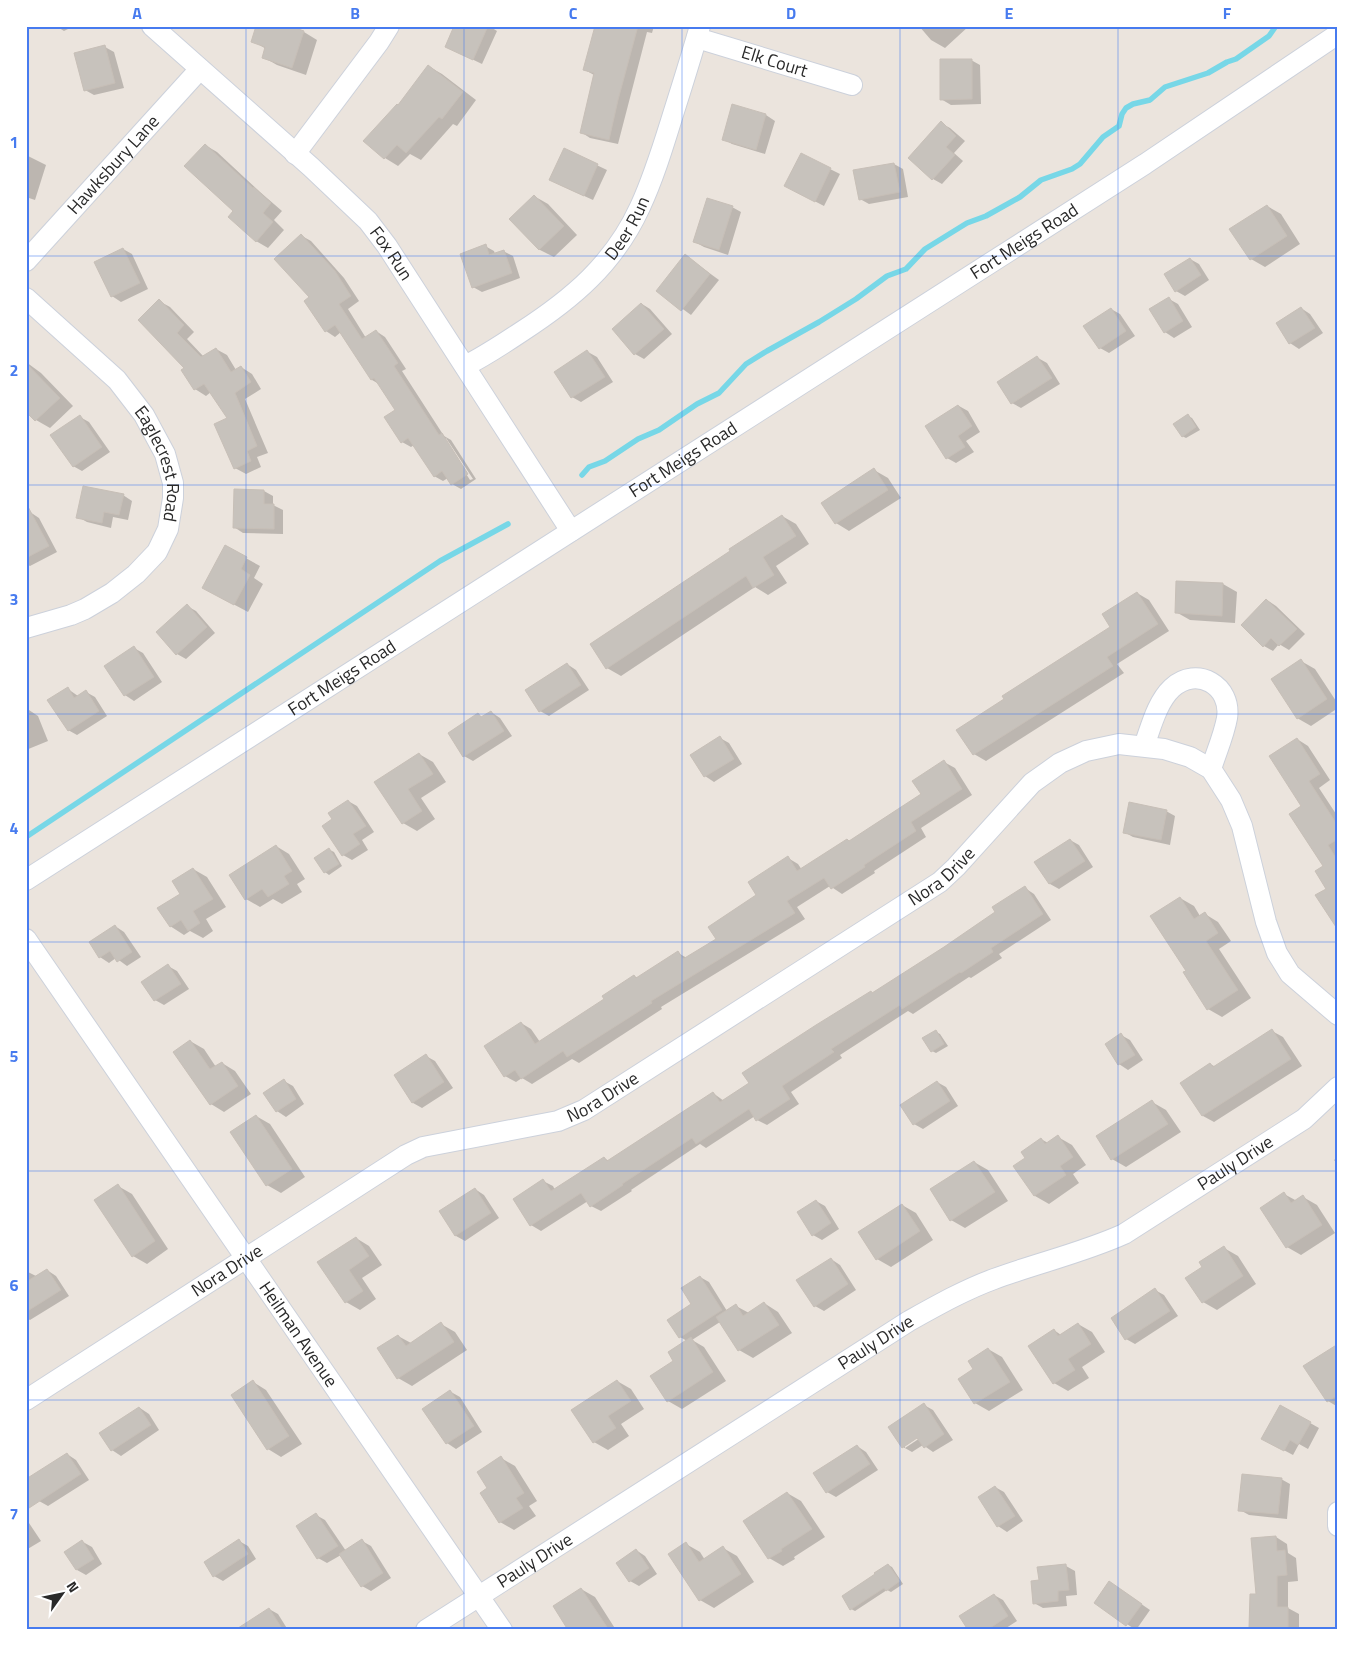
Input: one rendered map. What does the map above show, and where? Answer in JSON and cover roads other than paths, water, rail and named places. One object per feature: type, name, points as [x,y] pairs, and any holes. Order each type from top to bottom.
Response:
[{"type":"street","name":"Fox Run","points":[[152,26],[368,221],[387,246],[571,530]]},
{"type":"street","points":[[295,154],[389,26]]},
{"type":"street","name":"Elk Court","points":[[699,32],[852,85]]},
{"type":"street","name":"Deer Run","points":[[465,366],[483,357],[575,293],[603,264],[627,231],[640,208],[656,170],[699,32]]},
{"type":"street","name":"Fort Meigs Road","points":[[26,880],[1136,169],[1338,34]]},
{"type":"street","name":"Hawksbury Lane","points":[[26,261],[200,69]]},
{"type":"street","name":"Eaglecrest Road","points":[[26,298],[117,380],[144,415],[165,454],[173,483],[173,498],[168,528],[157,552],[136,574],[112,593],[85,609],[26,628]]},
{"type":"street","points":[[1144,746],[1163,699],[1170,689],[1190,678],[1202,678],[1213,684],[1221,693],[1227,706],[1227,718],[1211,769]]},
{"type":"street","name":"Nora Drive","points":[[26,1400],[406,1155],[423,1147],[558,1121],[584,1110],[940,882],[956,867],[1032,782],[1060,763],[1086,751],[1119,744],[1164,748],[1190,757],[1211,769],[1231,800],[1242,826],[1266,922],[1277,953],[1290,974],[1338,1015]]},
{"type":"street","name":"Heilman Avenue","points":[[26,940],[502,1630]]},
{"type":"street","name":"Pauly Drive","points":[[426,1630],[908,1321],[956,1295],[994,1279],[1098,1246],[1124,1234],[1304,1120],[1338,1087]]},
{"type":"street","points":[[1338,1512],[1338,1526]]},
{"type":"waterway","points":[[582,475],[589,467],[605,461],[638,439],[659,430],[697,404],[719,393],[746,364],[856,299],[887,276],[906,269],[925,249],[967,223],[986,216],[1020,197],[1041,180],[1072,169],[1080,164],[1103,137],[1119,126],[1122,114],[1126,108],[1133,104],[1150,100],[1165,87],[1208,73],[1236,59],[1269,36],[1276,26]]},
{"type":"waterway","points":[[26,837],[440,561],[508,524]]}]
